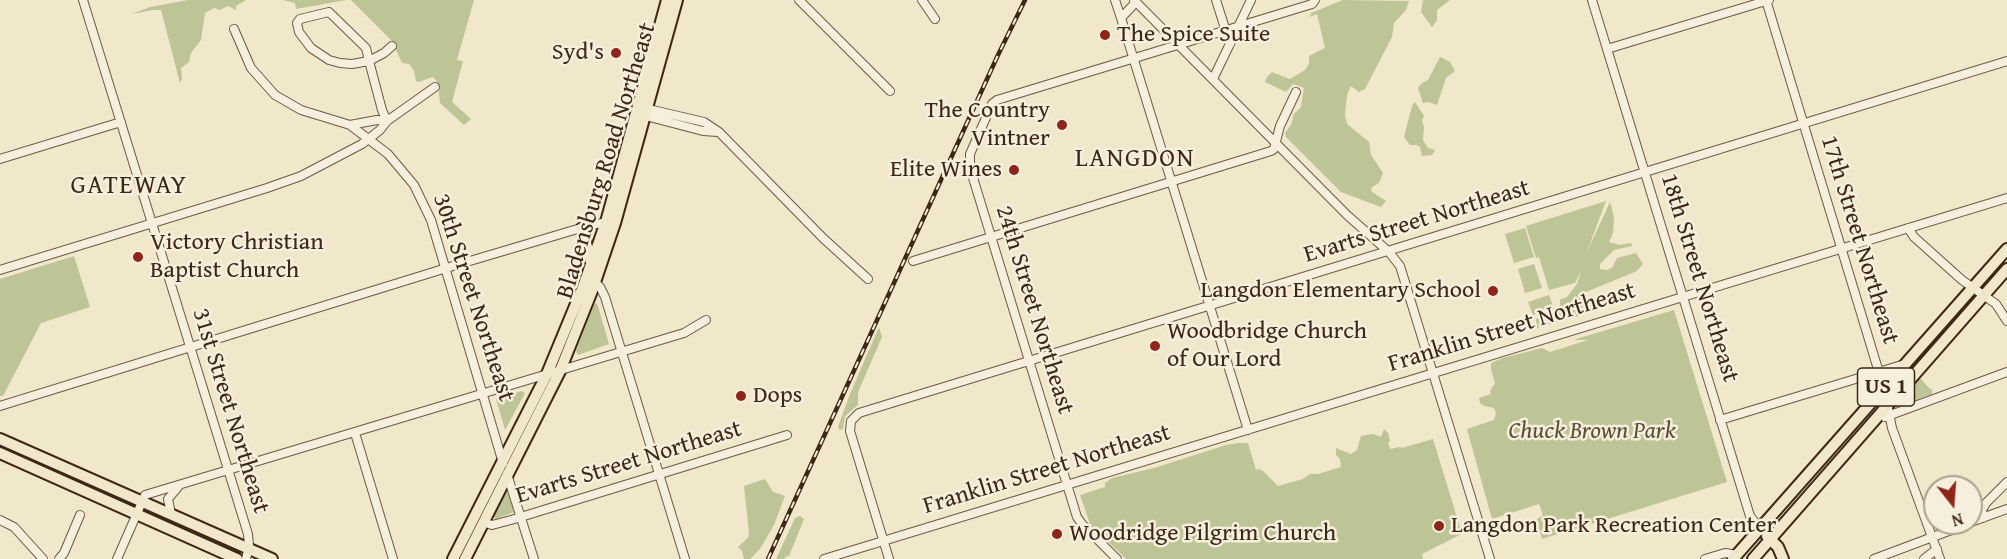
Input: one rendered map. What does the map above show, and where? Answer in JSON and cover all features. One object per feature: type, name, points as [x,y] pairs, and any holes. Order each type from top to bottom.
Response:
[{"type":"main road","name":"Bladensburg Road Northeast","points":[[465,559],[560,370],[611,222],[668,14],[667,0]]},
{"type":"main road","name":"Bladensburg Road Northeast","points":[[668,14],[678,0]]},
{"type":"main road","name":"Bladensburg Road Northeast","points":[[453,559],[547,374],[591,279],[591,262],[611,222]]},
{"type":"main road","points":[[582,228],[591,262]]},
{"type":"main road","name":"US 1","points":[[1735,557],[2007,249]]},
{"type":"main road","name":"US 1","points":[[1753,559],[1869,426],[1888,410],[2007,269]]},
{"type":"main road","points":[[0,439],[171,514],[247,554],[272,559]]},
{"type":"main road","points":[[0,453],[237,559]]},
{"type":"main road","name":"18th Street Northeast","points":[[1761,530],[1778,547],[1783,559]]},
{"type":"street","name":"31st Street Northeast","points":[[83,0],[248,534],[247,554]]},
{"type":"street","points":[[800,0],[890,91]]},
{"type":"street","points":[[921,0],[935,19]]},
{"type":"street","points":[[1115,0],[1248,430]]},
{"type":"street","points":[[1216,0],[1230,44]]},
{"type":"street","points":[[1213,79],[1251,0]]},
{"type":"street","name":"18th Street Northeast","points":[[1592,0],[1750,516],[1761,530]]},
{"type":"street","points":[[1607,49],[1767,0]]},
{"type":"street","name":"17th Street Northeast","points":[[1767,0],[1879,372],[1888,410],[1940,559]]},
{"type":"street","points":[[1121,18],[1135,1],[1347,215],[1389,252],[1400,266],[1490,559]]},
{"type":"street","points":[[1135,59],[1312,4],[1315,1]]},
{"type":"street","points":[[387,121],[369,60],[366,48],[326,11],[298,21],[296,26],[304,40],[320,55],[340,63],[351,64],[369,60],[384,54],[392,46]]},
{"type":"street","name":"30th Street Northeast","points":[[234,28],[251,68],[275,94],[310,114],[350,125],[396,162],[419,192],[431,220],[502,460],[534,559]]},
{"type":"street","name":"24th Street Northeast","points":[[1117,559],[1078,520],[969,161],[992,104],[997,100],[1135,59]]},
{"type":"street","name":"Evarts Street Northeast","points":[[884,541],[850,431],[853,418],[862,412],[2007,61]]},
{"type":"street","points":[[0,270],[267,189],[297,177],[369,139],[387,121],[435,87]]},
{"type":"street","points":[[912,261],[1270,151],[1276,143],[1280,126],[1296,92]]},
{"type":"street","points":[[641,111],[703,131],[719,132],[823,238],[868,279]]},
{"type":"street","points":[[350,125],[378,120],[387,121]]},
{"type":"street","points":[[0,159],[122,122]]},
{"type":"street","name":"Franklin Street Northeast","points":[[824,559],[2006,198]]},
{"type":"street","points":[[0,406],[582,228],[611,222]]},
{"type":"street","points":[[1908,228],[1930,252],[1999,308],[2007,321]]},
{"type":"street","points":[[591,279],[604,294],[685,559]]},
{"type":"street","points":[[117,559],[145,495],[178,487],[684,333],[706,320]]},
{"type":"street","points":[[1720,420],[1907,364]]},
{"type":"street","points":[[1888,410],[2007,372]]},
{"type":"street","points":[[355,433],[393,559]]},
{"type":"street","name":"Evarts Street Northeast","points":[[483,522],[492,525],[521,517],[787,435]]},
{"type":"street","points":[[1983,508],[2007,482]]},
{"type":"street","points":[[171,514],[168,500],[178,487]]},
{"type":"street","points":[[1983,518],[2007,509]]},
{"type":"street","points":[[59,559],[64,553],[80,515]]},
{"type":"street","points":[[0,520],[14,527],[43,559]]},
{"type":"street","points":[[1874,559],[1937,535]]},
{"type":"street","points":[[884,541],[889,559]]},
{"type":"street","points":[[1924,559],[1937,549]]},
{"type":"street","points":[[1705,559],[1725,553],[1735,557]]},
{"type":"green space","points":[[188,0],[246,0],[236,6],[236,10],[228,6],[220,10],[214,8],[205,13],[201,40],[191,53],[189,62],[181,68],[180,83],[161,10],[132,14],[150,7]]},
{"type":"green space","points":[[283,0],[346,0],[296,9],[295,3]]},
{"type":"green space","points":[[351,0],[474,0],[457,60],[463,61],[452,102],[471,119],[464,125],[440,103],[438,83],[434,78],[416,81],[414,71],[409,64],[402,63],[392,41]]},
{"type":"green space","points":[[1343,0],[1409,1],[1406,10],[1394,23],[1392,37],[1365,89],[1359,92],[1351,86],[1347,95],[1345,114],[1347,124],[1369,142],[1371,155],[1383,173],[1379,183],[1372,187],[1371,191],[1386,201],[1381,207],[1341,192],[1286,137],[1285,133],[1291,125],[1294,114],[1301,107],[1304,88],[1293,84],[1286,92],[1265,82],[1272,72],[1290,79],[1305,70],[1309,64],[1309,56],[1325,48],[1317,14],[1310,17],[1311,13]]},
{"type":"green space","points":[[1423,0],[1450,0],[1437,10],[1437,20],[1432,27],[1421,12]]},
{"type":"green space","points":[[1440,57],[1450,62],[1455,71],[1446,78],[1437,105],[1423,103],[1418,88],[1428,80]]},
{"type":"green space","points":[[1415,102],[1424,116],[1422,120],[1423,140],[1428,148],[1435,150],[1432,155],[1422,156],[1420,147],[1410,145],[1404,137]]},
{"type":"green space","points":[[1606,201],[1586,254],[1610,202],[1614,217],[1613,233],[1609,242],[1620,245],[1631,243],[1632,246],[1614,250],[1600,264],[1600,269],[1612,268],[1617,258],[1636,253],[1643,264],[1637,271],[1586,292],[1584,301],[1589,311],[1537,328],[1536,319],[1560,308],[1560,300],[1567,297],[1577,284],[1581,271],[1575,283],[1549,290],[1526,226]]},
{"type":"green space","points":[[1525,228],[1534,257],[1514,263],[1505,234]]},
{"type":"green space","points":[[74,256],[90,307],[41,323],[3,396],[0,396],[0,279]]},
{"type":"green space","points":[[1534,264],[1542,288],[1525,293],[1518,269]]},
{"type":"green space","points":[[1549,295],[1554,309],[1533,315],[1528,302]]},
{"type":"green space","points":[[597,303],[609,344],[578,355],[576,351],[594,305]]},
{"type":"green space","name":"Chuck Brown Park","points":[[1674,310],[1727,482],[1542,539],[1536,520],[1543,515],[1539,504],[1492,519],[1467,429],[1494,420],[1496,413],[1494,408],[1484,406],[1480,403],[1479,398],[1491,394],[1490,391],[1495,383],[1491,363],[1542,348],[1550,352],[1588,340],[1576,339]]},
{"type":"green space","points":[[879,327],[882,337],[858,392],[858,405],[845,416],[843,429],[840,430],[838,427],[850,394]]},
{"type":"green space","points":[[1917,379],[1921,379],[1932,389],[1932,394],[1894,408],[1894,406]]},
{"type":"green space","points":[[522,391],[525,393],[505,430],[496,399]]},
{"type":"green space","points":[[1384,429],[1388,433],[1390,449],[1433,439],[1462,534],[1422,554],[1423,559],[1126,559],[1090,524],[1080,495],[1105,487],[1105,483],[1112,478],[1239,443],[1248,443],[1256,470],[1263,471],[1278,486],[1303,479],[1310,474],[1341,467],[1336,448],[1351,454],[1357,450],[1361,436],[1373,434],[1381,437]]},
{"type":"green space","points":[[765,479],[773,492],[785,496],[774,525],[760,549],[750,559],[744,559],[738,547],[748,538],[749,533],[744,486]]},
{"type":"green space","points":[[504,492],[509,493],[514,512],[496,519],[492,515]]},
{"type":"green space","points":[[800,516],[804,519],[789,556],[776,559],[795,518]]},
{"type":"railway","points":[[768,559],[1025,0]]},
{"type":"place","name":"The Spice Suite","points":[[1105,35]]},
{"type":"place","name":"Syd's","points":[[616,53]]},
{"type":"place","name":"The Country Vintner","points":[[1062,125]]},
{"type":"place","name":"Elite Wines","points":[[1014,170]]},
{"type":"place","name":"Victory Christian Baptist Church","points":[[138,257]]},
{"type":"place","name":"Langdon Elementary School","points":[[1493,291]]},
{"type":"place","name":"Woodbridge Church of Our Lord","points":[[1155,346]]},
{"type":"place","name":"Dops","points":[[741,396]]},
{"type":"place","name":"Langdon Park Recreation Center","points":[[1439,526]]},
{"type":"place","name":"Woodridge Pilgrim Church","points":[[1057,534]]},
{"type":"district","name":"LANGDON","points":[[1135,159]]},
{"type":"district","name":"GATEWAY","points":[[129,186]]}]
